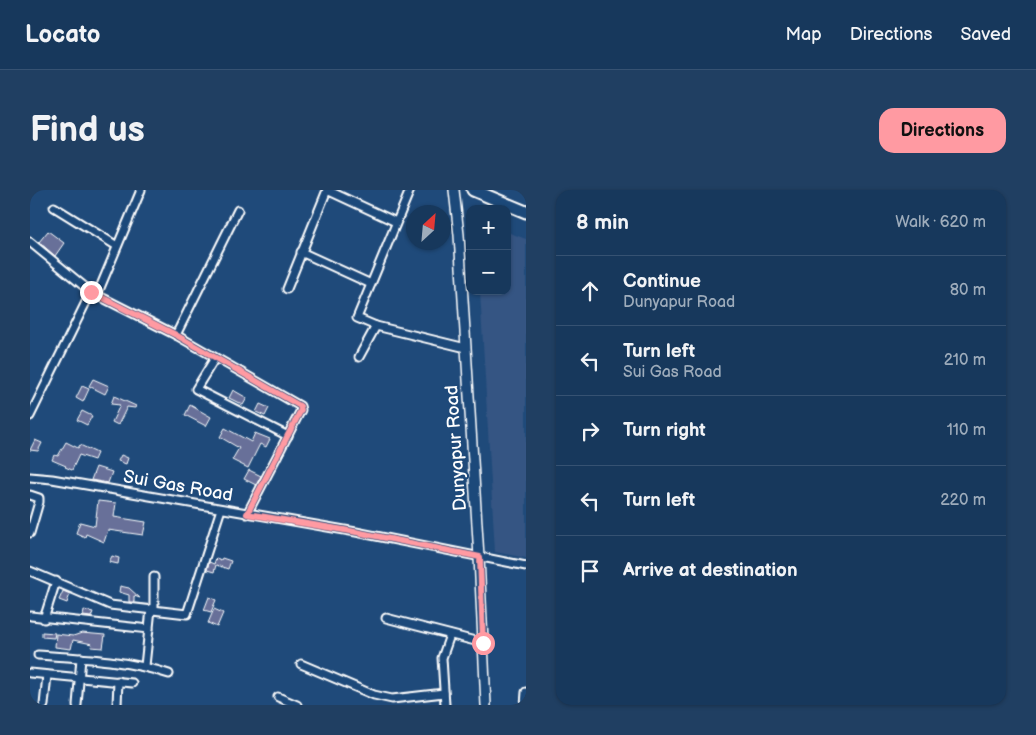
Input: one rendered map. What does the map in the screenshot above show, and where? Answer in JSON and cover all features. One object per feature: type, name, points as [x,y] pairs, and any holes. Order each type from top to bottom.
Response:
[{"type":"main road","points":[[473,190],[526,212]]},
{"type":"street","points":[[30,416],[94,293],[141,190]]},
{"type":"street","points":[[286,289],[327,190],[396,222]]},
{"type":"street","points":[[410,190],[357,318],[376,326],[466,348]]},
{"type":"street","name":"Dunyapur Road","points":[[454,190],[459,235],[480,557],[486,705]]},
{"type":"street","points":[[54,208],[117,246]]},
{"type":"street","points":[[176,335],[238,210]]},
{"type":"street","points":[[30,242],[94,293],[176,335],[300,406],[301,410],[247,514]]},
{"type":"street","points":[[301,252],[371,284]]},
{"type":"street","points":[[359,357],[376,326]]},
{"type":"street","points":[[215,358],[196,389],[288,436]]},
{"type":"street","name":"Sui Gas Road","points":[[30,477],[356,532],[526,566]]},
{"type":"street","points":[[30,495],[38,498],[39,502],[30,534]]},
{"type":"street","points":[[30,571],[110,604],[187,614],[221,509]]},
{"type":"street","points":[[144,666],[153,610],[154,577]]},
{"type":"street","points":[[44,619],[56,582]]},
{"type":"street","points":[[30,616],[149,629]]},
{"type":"street","points":[[386,618],[483,643]]},
{"type":"street","points":[[445,705],[442,658],[450,635]]},
{"type":"street","points":[[38,655],[144,666],[168,674]]},
{"type":"street","points":[[77,705],[81,658]]},
{"type":"street","points":[[300,664],[374,695],[392,699],[444,693]]},
{"type":"street","points":[[30,673],[132,682]]},
{"type":"street","points":[[44,705],[47,675]]},
{"type":"street","points":[[116,705],[118,681]]},
{"type":"street","points":[[526,692],[526,705]]},
{"type":"street","points":[[278,697],[298,705]]},
{"type":"shaded area","points":[[511,233],[526,239],[526,558],[495,552],[480,295],[511,295]]},
{"type":"building","points":[[48,231],[64,243],[55,256],[39,242]]},
{"type":"building","points":[[93,379],[109,386],[105,394],[89,386]]},
{"type":"building","points":[[82,386],[89,389],[83,402],[76,398]]},
{"type":"building","points":[[233,390],[247,398],[243,405],[229,398]]},
{"type":"building","points":[[114,396],[136,406],[135,408],[127,407],[118,425],[112,422],[120,405],[111,404]]},
{"type":"building","points":[[260,404],[269,408],[265,416],[256,412]]},
{"type":"building","points":[[190,405],[211,417],[206,426],[185,415]]},
{"type":"building","points":[[82,411],[92,416],[87,425],[77,420]]},
{"type":"building","points":[[225,428],[251,442],[255,433],[270,439],[266,447],[260,444],[248,468],[232,460],[239,448],[220,437]]},
{"type":"building","points":[[35,440],[42,443],[38,451],[30,450]]},
{"type":"building","points":[[66,442],[78,448],[80,445],[97,453],[94,460],[79,455],[72,470],[52,460],[54,455],[58,456]]},
{"type":"building","points":[[121,455],[128,458],[126,464],[118,461]]},
{"type":"building","points":[[96,467],[112,472],[108,483],[91,480]]},
{"type":"building","points":[[249,470],[261,476],[256,485],[244,479]]},
{"type":"building","points":[[98,501],[116,503],[114,517],[146,522],[143,535],[108,530],[104,542],[86,534],[85,537],[76,533],[80,522],[95,526]]},
{"type":"building","points":[[112,556],[119,558],[118,564],[109,562]]},
{"type":"building","points":[[216,558],[231,561],[228,569],[216,565],[214,572],[207,570],[209,562],[214,564]]},
{"type":"building","points":[[120,586],[129,588],[140,598],[134,596],[134,602],[129,602],[129,595],[119,592]]},
{"type":"building","points":[[63,591],[70,594],[67,603],[59,600]]},
{"type":"building","points":[[209,597],[216,600],[211,612],[204,610]]},
{"type":"building","points":[[214,609],[223,613],[217,627],[208,623]]},
{"type":"building","points":[[84,610],[93,612],[91,617],[83,616]]},
{"type":"building","points":[[42,632],[55,633],[54,638],[42,637]]},
{"type":"building","points":[[82,633],[105,635],[103,648],[91,647],[92,644],[73,640],[71,649],[55,647],[56,634],[73,636]]},
{"type":"route","points":[[91,292],[176,335],[300,406],[301,410],[247,514],[356,532],[480,557],[483,643]]}]
